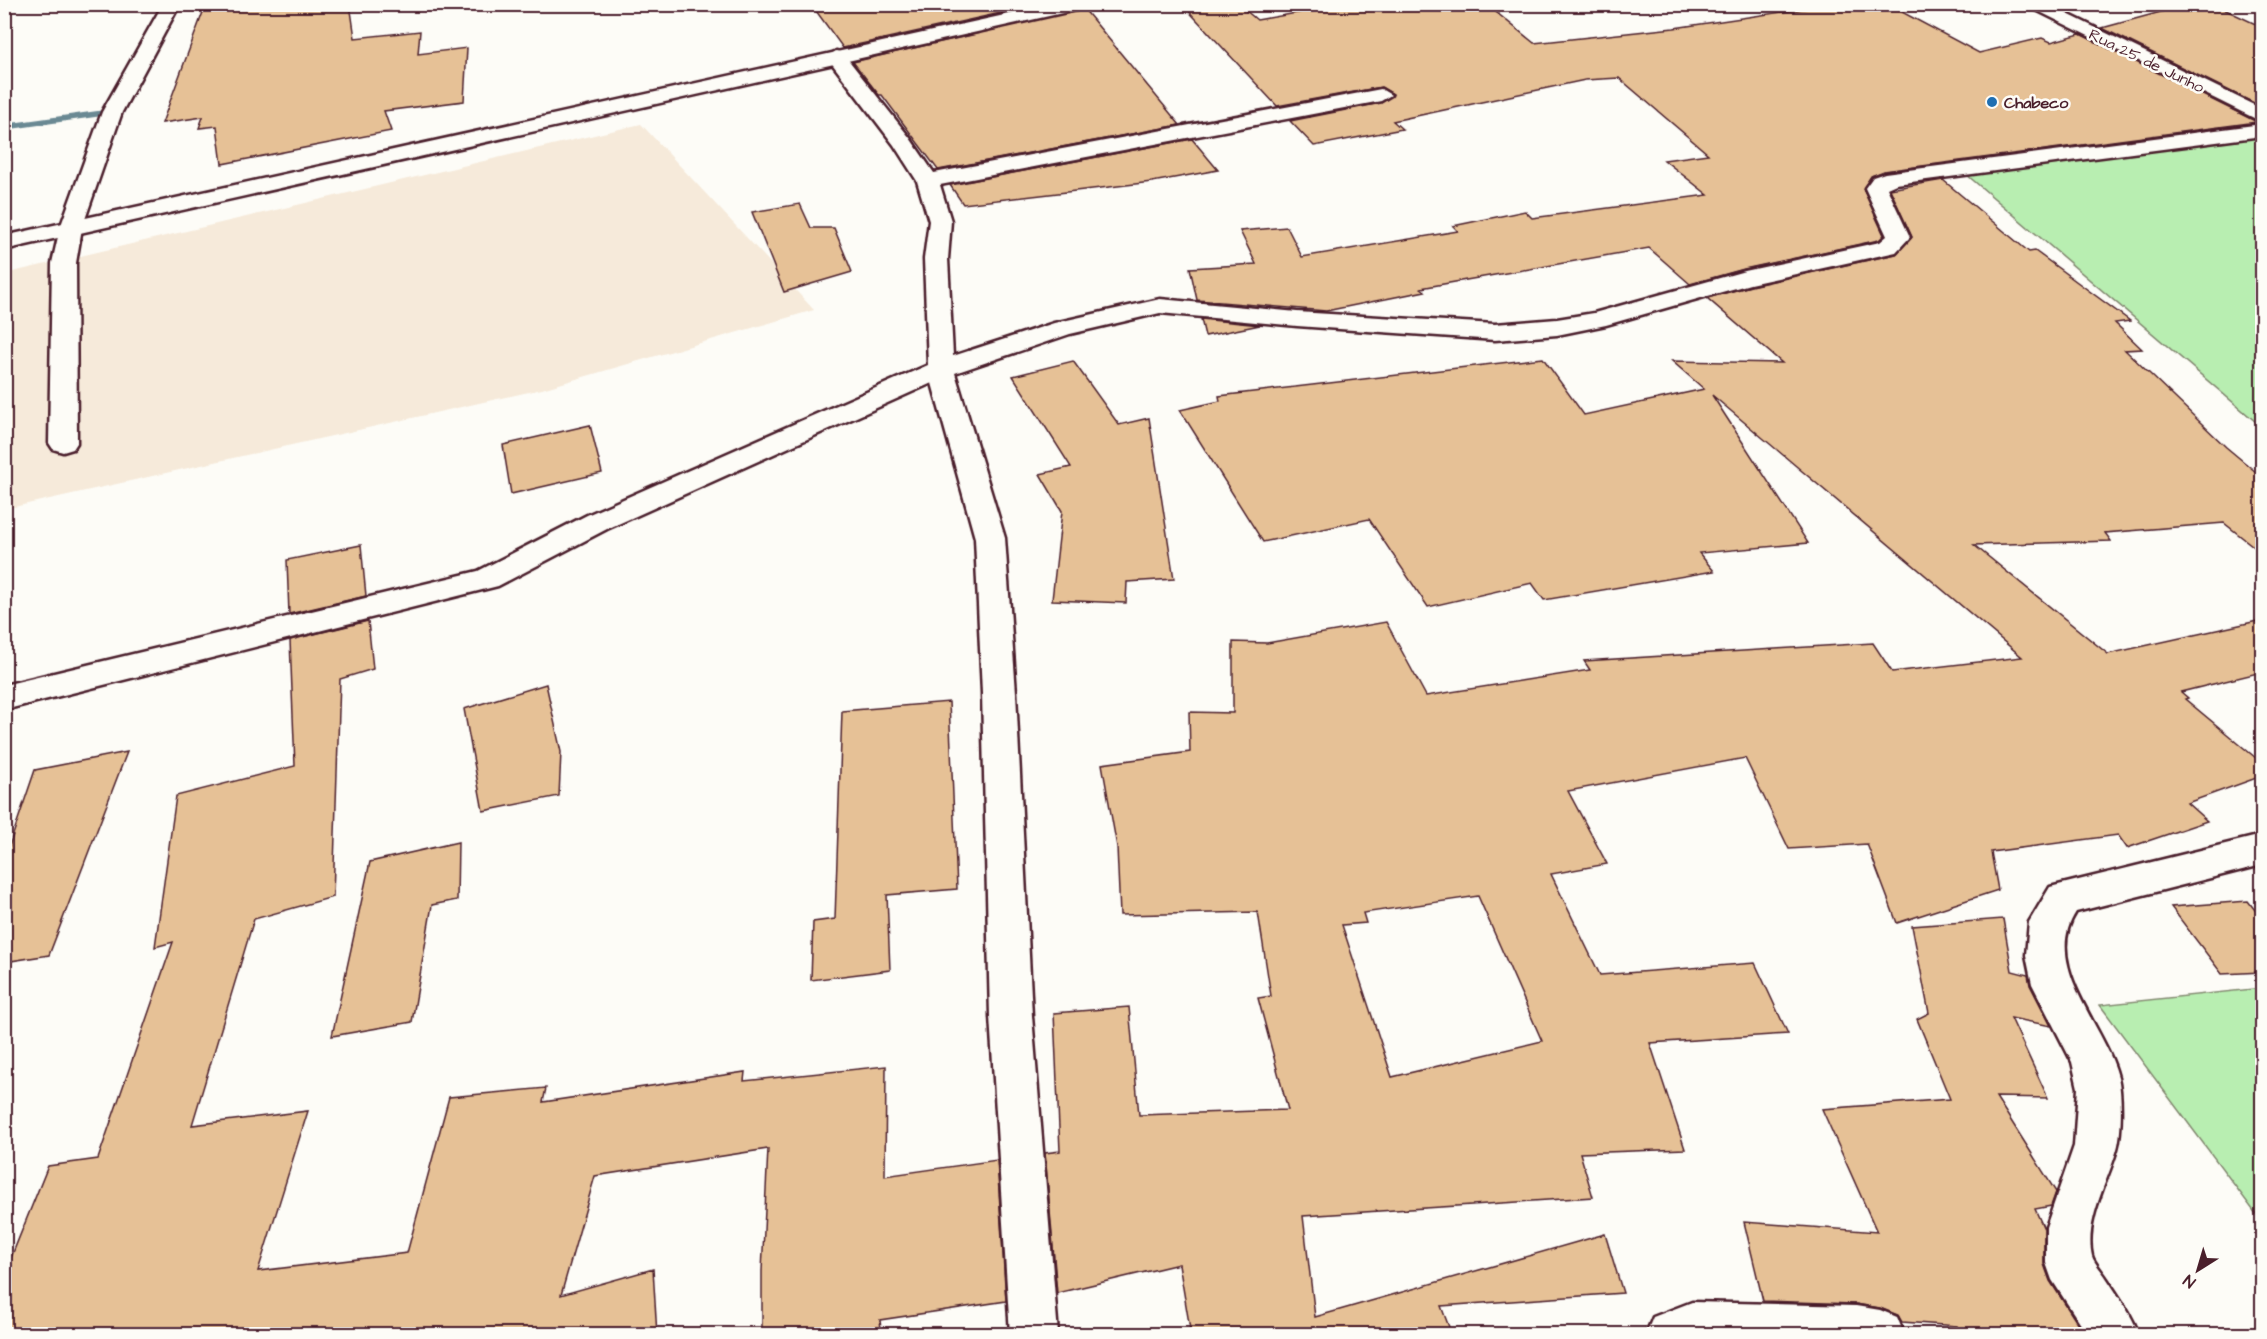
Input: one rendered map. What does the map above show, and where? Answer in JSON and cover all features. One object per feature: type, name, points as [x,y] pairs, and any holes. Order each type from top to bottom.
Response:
[{"type":"street","points":[[63,443],[64,263],[71,228],[112,112],[172,4]]},
{"type":"street","points":[[4,243],[1080,4]]},
{"type":"street","name":"Rua 25 de Junho","points":[[2032,4],[2262,116]]},
{"type":"street","points":[[836,57],[903,142],[928,182],[940,221],[936,259],[941,369],[990,538],[999,693],[1011,1016],[1034,1335]]},
{"type":"street","points":[[928,182],[1234,121],[1382,95]]},
{"type":"street","points":[[4,698],[488,579],[597,522],[941,369],[1063,328],[1160,306],[1214,309],[1297,319],[1495,332],[1597,320],[1744,279],[1888,247],[1899,237],[1876,188],[1881,182],[1893,178],[2262,130]]},
{"type":"street","points":[[2115,1335],[2069,1263],[2069,1227],[2097,1146],[2099,1088],[2092,1058],[2052,984],[2046,955],[2048,922],[2064,898],[2262,850]]},
{"type":"street","points":[[1670,1335],[1692,1326],[1856,1330],[1880,1335]]},
{"type":"shaded area","points":[[641,124],[814,310],[542,389],[5,509],[4,274]]},
{"type":"green space","points":[[2262,128],[2262,427],[1960,169]]},
{"type":"green space","points":[[2262,988],[2262,1222],[2100,1005]]},
{"type":"building","points":[[206,4],[350,4],[355,38],[420,31],[418,54],[467,48],[464,101],[384,111],[391,131],[222,164],[217,126],[199,128],[203,117],[162,123]]},
{"type":"building","points":[[811,4],[1041,4],[843,48]]},
{"type":"building","points":[[1182,4],[1238,4],[1257,20],[1348,4],[1486,4],[1534,43],[1674,28],[1836,4],[1887,4],[1979,53],[2042,38],[2051,42],[2080,34],[2257,122],[1884,171],[1871,176],[1863,189],[1884,235],[1879,240],[1744,269],[1690,284],[1649,248],[1421,288],[1425,291],[1326,311],[1197,300],[1190,268],[1256,264],[1240,231],[1287,227],[1302,257],[1458,231],[1453,226],[1525,211],[1532,218],[1708,195],[1664,160],[1708,154],[1619,78],[1585,80],[1393,121],[1402,129],[1314,146],[1290,121],[1381,103],[1393,94],[1381,87],[1277,106]]},
{"type":"building","points":[[2190,4],[2213,4],[2262,27],[2262,107],[2102,28]]},
{"type":"building","points":[[1084,9],[1180,125],[938,170],[882,95],[879,95],[853,62]]},
{"type":"building","points":[[1192,139],[1218,170],[1152,182],[963,204],[950,185]]},
{"type":"building","points":[[1943,180],[2029,252],[2035,251],[2130,321],[2115,323],[2142,349],[2125,350],[2226,447],[2262,477],[2262,553],[2224,523],[2105,533],[2111,541],[1974,545],[2108,654],[2262,620],[2262,672],[2181,692],[2188,698],[2185,699],[2262,763],[2262,776],[2187,803],[2207,821],[2127,848],[2118,835],[1991,852],[1998,890],[1897,923],[1867,844],[1789,849],[1745,758],[1568,791],[1607,864],[1551,874],[1600,975],[1755,963],[1788,1034],[1650,1043],[1685,1149],[1580,1153],[1593,1197],[1303,1216],[1315,1317],[1605,1234],[1623,1293],[1441,1306],[1452,1335],[1191,1335],[1179,1264],[1057,1293],[1045,1153],[1060,1151],[1054,1013],[1129,1007],[1139,1115],[1288,1110],[1258,998],[1271,996],[1258,912],[1120,915],[1117,847],[1102,764],[1190,752],[1189,712],[1233,713],[1233,642],[1267,643],[1386,622],[1426,696],[1590,670],[1584,661],[1873,643],[1892,672],[2022,657],[1712,395],[1808,543],[1699,553],[1714,571],[1544,600],[1532,583],[1428,607],[1369,519],[1263,542],[1180,410],[1220,401],[1219,396],[1543,358],[1584,415],[1704,389],[1672,361],[1782,363],[1707,298],[1896,254],[1912,237],[1890,189]],"holes":[[[1478,896],[1542,1041],[1392,1077],[1342,925],[1366,923],[1363,913]]]},
{"type":"building","points":[[800,204],[811,228],[834,228],[852,272],[784,292],[752,212]]},
{"type":"building","points":[[1201,319],[1260,325],[1205,336]]},
{"type":"building","points":[[1073,361],[1119,425],[1149,418],[1174,579],[1127,582],[1126,603],[1052,600],[1062,511],[1040,474],[1071,467],[1013,376]]},
{"type":"building","points":[[590,425],[602,473],[511,494],[503,445]]},
{"type":"building","points":[[361,545],[366,596],[289,614],[287,560]]},
{"type":"building","points":[[368,621],[373,669],[340,679],[333,897],[254,919],[192,1125],[308,1111],[258,1271],[407,1253],[449,1097],[546,1088],[543,1102],[745,1072],[744,1081],[886,1066],[885,1176],[997,1160],[1006,1301],[880,1320],[881,1329],[857,1335],[762,1335],[762,1271],[768,1149],[595,1176],[561,1295],[653,1269],[657,1335],[4,1335],[4,1275],[48,1166],[98,1159],[173,942],[155,947],[176,796],[295,766],[290,640]]},
{"type":"building","points":[[546,684],[561,752],[559,796],[483,811],[464,709]]},
{"type":"building","points":[[949,702],[957,889],[887,895],[890,970],[811,980],[813,922],[835,919],[842,711]]},
{"type":"building","points":[[127,752],[49,955],[4,962],[4,861],[35,770]]},
{"type":"building","points":[[458,842],[457,900],[432,905],[412,1022],[332,1036],[370,862]]},
{"type":"building","points":[[2248,901],[2262,919],[2262,972],[2222,974],[2171,907]]},
{"type":"building","points":[[2003,919],[2012,971],[2028,975],[2030,985],[2051,1026],[2011,1018],[2048,1098],[1996,1097],[2056,1192],[2051,1206],[2035,1209],[2044,1229],[2044,1264],[2050,1281],[2085,1335],[1960,1335],[1957,1326],[1902,1322],[1898,1315],[1880,1308],[1856,1304],[1763,1301],[1744,1222],[1877,1232],[1822,1109],[1950,1099],[1917,1019],[1929,1013],[1912,926]]},
{"type":"waterway","points":[[4,127],[112,112]]},
{"type":"place","name":"Chabeco","points":[[1992,102]]}]
